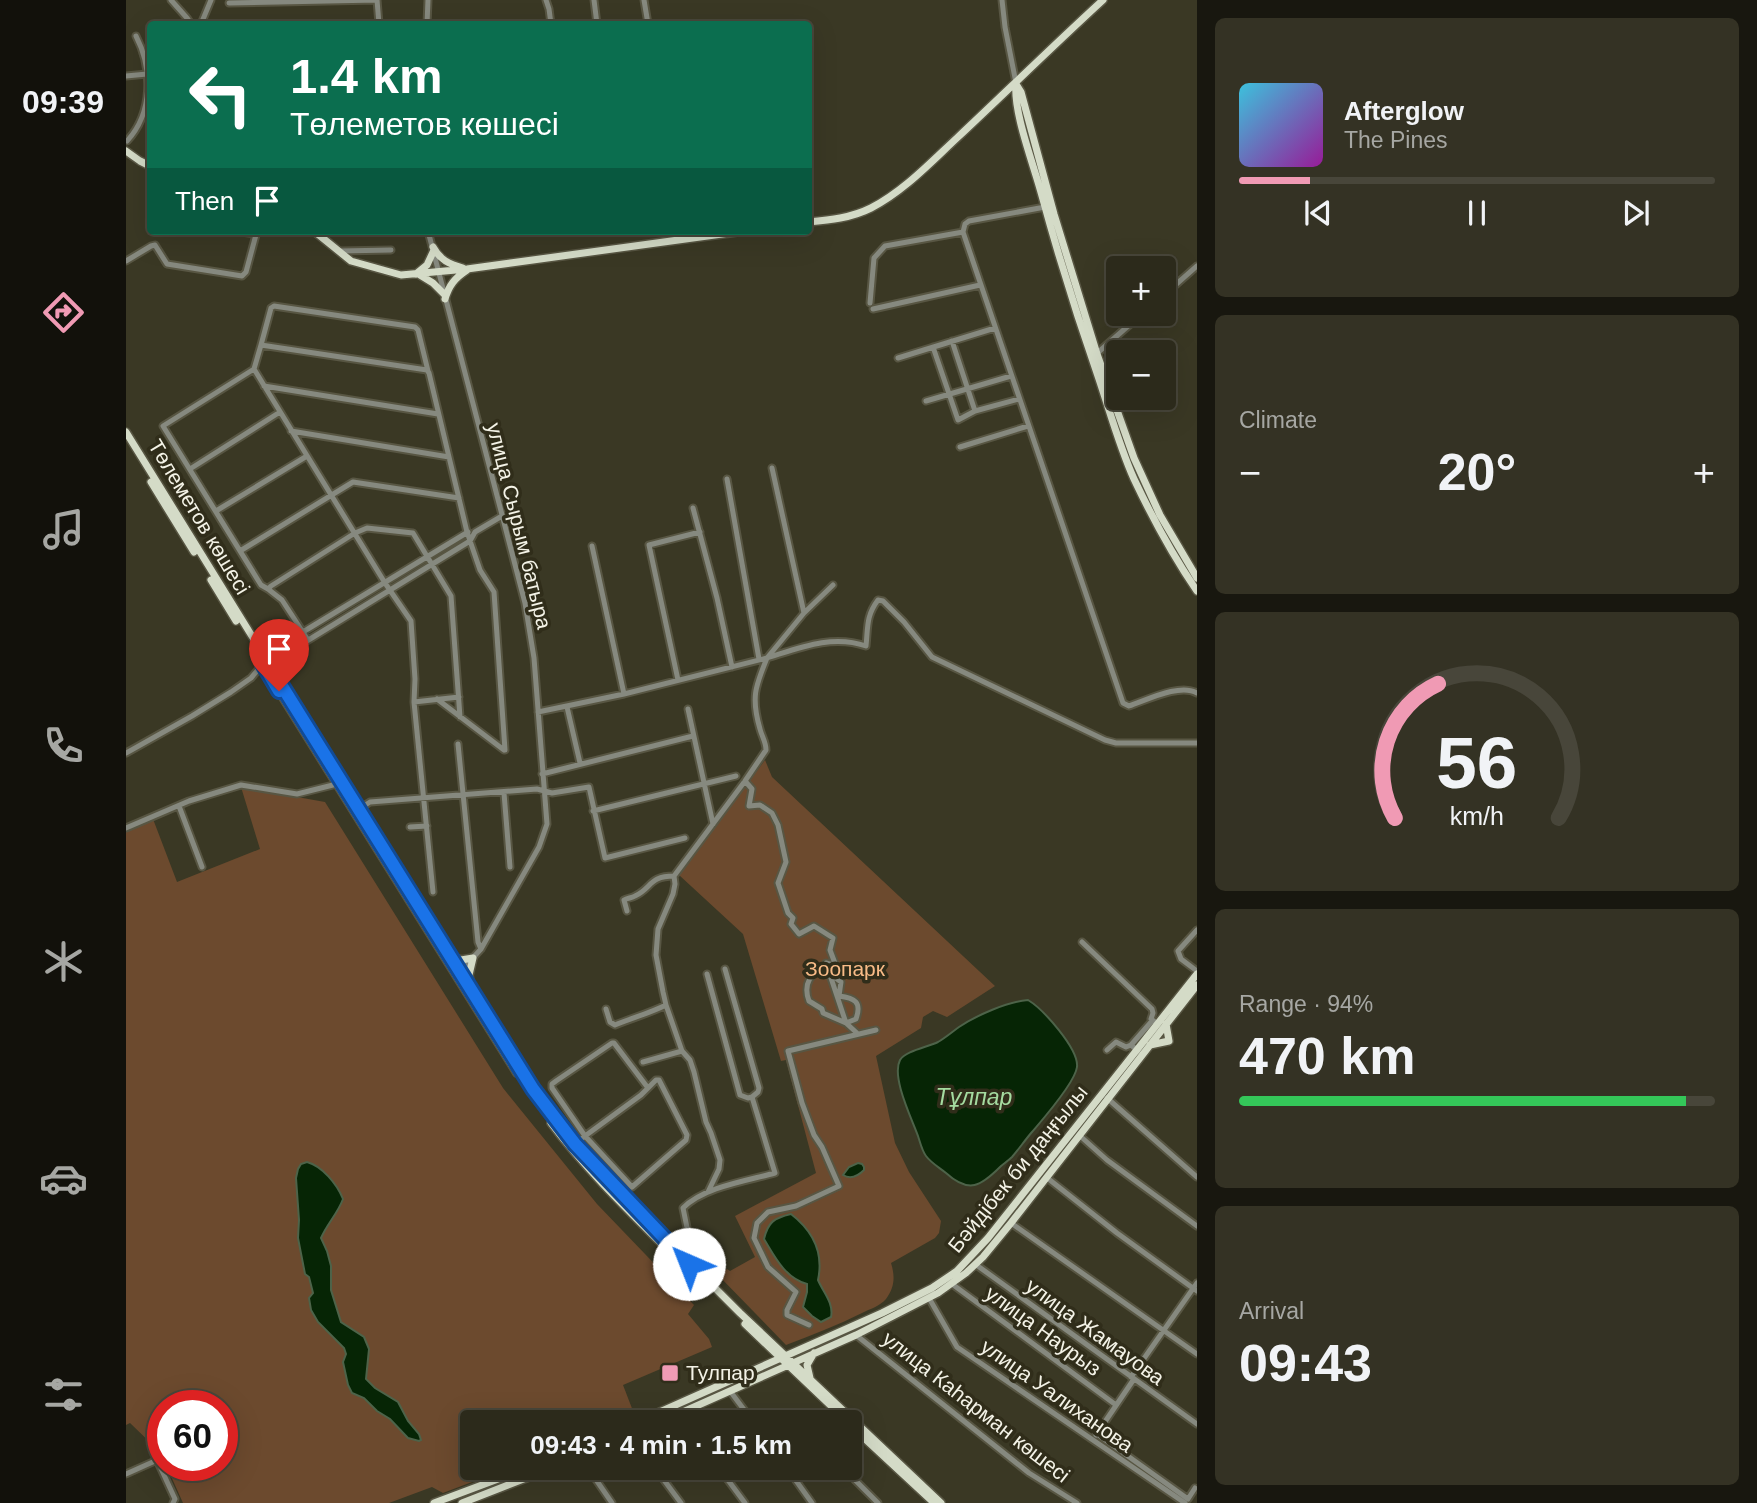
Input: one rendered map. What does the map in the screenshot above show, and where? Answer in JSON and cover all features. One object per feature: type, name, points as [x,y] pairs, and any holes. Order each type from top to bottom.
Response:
[{"type":"main road","points":[[812,221],[853,215],[869,209],[893,194],[1103,0]]},
{"type":"main road","points":[[1016,83],[1015,94],[1021,121],[1077,316],[1160,515],[1197,578]]},
{"type":"main road","points":[[1016,83],[1021,92],[1094,356],[1134,478],[1168,545],[1197,589]]},
{"type":"main road","points":[[126,151],[147,164]]},
{"type":"main road","points":[[319,235],[351,261],[401,275],[469,269],[715,235]]},
{"type":"main road","points":[[417,275],[427,265],[433,248]]},
{"type":"main road","points":[[433,248],[445,261],[469,269]]},
{"type":"main road","points":[[417,275],[433,283],[445,297],[454,280],[469,269]]},
{"type":"main road","name":"Төлеметов көшесі","points":[[126,432],[337,784],[529,1091],[575,1154],[636,1219],[782,1357],[810,1378],[941,1503]]},
{"type":"main road","name":"Төлеметов көшесі","points":[[126,441],[265,663]]},
{"type":"main road","name":"Төлеметов көшесі","points":[[302,724],[359,809],[458,974],[472,991],[533,1089],[575,1144],[623,1196],[782,1357]]},
{"type":"main road","points":[[449,956],[461,960],[474,958],[469,975],[472,991]]},
{"type":"main road","name":"Бәйдібек би даңғылы","points":[[686,1410],[856,1335],[952,1284],[975,1264],[1011,1223],[1079,1135],[1137,1049],[1197,973]]},
{"type":"main road","name":"Бәйдібек би даңғылы","points":[[1137,1049],[1149,1045],[1159,1023],[1197,985]]},
{"type":"main road","points":[[1149,1045],[1169,1041],[1159,1023]]},
{"type":"main road","name":"Бәйдібек би даңғылы","points":[[664,1410],[932,1288],[957,1270],[988,1238],[1105,1096]]},
{"type":"main road","points":[[810,1378],[807,1365],[814,1353]]},
{"type":"main road","name":"Төлеметов көшесі","points":[[790,1364],[835,1410]]},
{"type":"main road","points":[[768,1373],[798,1375]]},
{"type":"main road","points":[[697,1395],[701,1404]]},
{"type":"main road","name":"Төлеметов көшесі","points":[[862,1435],[934,1503]]},
{"type":"main road","points":[[435,1503],[495,1480]]},
{"type":"main road","points":[[462,1503],[521,1480]]},
{"type":"street","points":[[171,0],[189,21]]},
{"type":"street","points":[[202,21],[211,0]]},
{"type":"street","points":[[229,3],[377,0],[379,21]]},
{"type":"street","points":[[428,0],[428,21]]},
{"type":"street","points":[[546,0],[551,21]]},
{"type":"street","points":[[594,0],[597,21]]},
{"type":"street","points":[[644,0],[648,21]]},
{"type":"street","points":[[1002,0],[1016,83]]},
{"type":"street","points":[[136,36],[147,62]]},
{"type":"street","points":[[126,76],[147,74]]},
{"type":"street","points":[[127,141],[142,119],[147,101]]},
{"type":"street","points":[[1045,207],[969,221],[963,232],[1123,703],[1129,706],[1174,691],[1188,690],[1197,693]]},
{"type":"street","points":[[963,232],[885,246],[874,258],[872,306],[980,285]]},
{"type":"street","points":[[126,261],[155,245],[167,264],[243,276],[256,235]]},
{"type":"street","name":"улица Сырым батыра","points":[[429,235],[525,603],[534,658],[547,824],[542,841],[481,949],[458,974]]},
{"type":"street","points":[[337,251],[390,250]]},
{"type":"street","points":[[1176,284],[1197,266]]},
{"type":"street","points":[[308,640],[282,600],[261,585],[163,426],[254,369],[268,314],[274,306],[415,327],[418,330],[467,531],[480,570],[494,592],[505,750],[437,699]]},
{"type":"street","points":[[1094,356],[1128,326]]},
{"type":"street","points":[[898,358],[995,328]]},
{"type":"street","points":[[952,341],[975,411]]},
{"type":"street","points":[[261,345],[429,372]]},
{"type":"street","points":[[933,347],[958,419],[1018,398]]},
{"type":"street","points":[[254,369],[411,621],[415,702],[433,892]]},
{"type":"street","points":[[926,401],[1011,376]]},
{"type":"street","points":[[264,386],[438,414]]},
{"type":"street","points":[[190,469],[280,412]]},
{"type":"street","points":[[960,447],[1028,426]]},
{"type":"street","points":[[292,431],[449,457]]},
{"type":"street","points":[[216,511],[307,456]]},
{"type":"street","points":[[772,468],[804,613]]},
{"type":"street","points":[[727,479],[759,659]]},
{"type":"street","points":[[240,551],[355,482],[459,498]]},
{"type":"street","points":[[693,508],[732,667]]},
{"type":"street","points":[[126,753],[231,692],[278,654],[284,655],[390,591],[470,541],[475,532],[502,516]]},
{"type":"street","points":[[268,589],[355,533],[368,528],[414,533],[451,596],[460,717]]},
{"type":"street","points":[[278,654],[279,648],[303,632],[467,531],[475,532]]},
{"type":"street","points":[[678,680],[649,545],[700,532]]},
{"type":"street","points":[[593,546],[624,694]]},
{"type":"street","points":[[708,1192],[719,1169],[720,1160],[706,1122],[690,1060],[682,1051],[666,1004],[656,955],[657,929],[673,894],[674,876],[766,750],[754,706],[757,681],[767,658],[804,613],[833,584]]},
{"type":"street","points":[[538,712],[624,694],[824,641],[866,646],[867,621],[878,600],[883,601],[904,622],[932,657],[1105,740],[1116,743],[1197,743]]},
{"type":"street","points":[[415,702],[458,697]]},
{"type":"street","points":[[567,707],[580,763]]},
{"type":"street","points":[[688,709],[713,824]]},
{"type":"street","points":[[542,774],[694,736]]},
{"type":"street","points":[[458,744],[478,942],[481,949]]},
{"type":"street","points":[[593,811],[736,776]]},
{"type":"street","points":[[745,781],[752,789],[749,806],[760,805],[772,813],[778,825],[786,862],[778,883],[788,913],[793,918],[791,923],[799,934],[814,926],[833,938],[830,950],[836,965],[833,976],[841,982],[839,996],[856,1001],[859,1010],[856,1019],[846,1023]]},
{"type":"street","points":[[126,828],[178,806],[241,785],[297,794],[337,784]]},
{"type":"street","points":[[359,809],[370,802],[537,789],[552,793],[589,788],[605,858],[685,838]]},
{"type":"street","points":[[504,793],[510,867]]},
{"type":"street","points":[[178,806],[202,867]]},
{"type":"street","points":[[410,827],[427,826]]},
{"type":"street","points":[[627,911],[624,901],[627,898],[638,895],[653,880],[674,876]]},
{"type":"street","points":[[1197,930],[1178,951],[1181,959],[1197,973]]},
{"type":"street","points":[[1082,942],[1152,1009],[1151,1019],[1159,1023]]},
{"type":"street","points":[[836,965],[826,963],[846,1023]]},
{"type":"street","points":[[828,968],[817,970],[812,975],[806,993],[809,1001],[822,1009],[823,1013],[846,1023],[859,1034]]},
{"type":"street","points":[[707,974],[740,1095],[752,1097],[759,1088],[725,969]]},
{"type":"street","points":[[606,1009],[610,1022],[615,1024],[666,1004]]},
{"type":"street","points":[[809,1325],[787,1315],[796,1292],[768,1266],[754,1238],[757,1223],[768,1212],[796,1206],[839,1186],[814,1135],[788,1051],[876,1030]]},
{"type":"street","points":[[1107,1050],[1116,1042],[1137,1049]]},
{"type":"street","points":[[632,1187],[584,1136],[552,1084],[614,1043],[648,1088]]},
{"type":"street","points":[[643,1062],[682,1051]]},
{"type":"street","points":[[575,1144],[659,1080],[687,1135],[686,1140],[623,1196]]},
{"type":"street","points":[[1105,1096],[1197,1177]]},
{"type":"street","points":[[689,1264],[692,1252],[682,1208],[689,1201],[708,1192],[775,1172],[752,1097]]},
{"type":"street","points":[[1079,1135],[1107,1160],[1197,1226]]},
{"type":"street","points":[[1046,1177],[1118,1233],[1196,1287],[1163,1330],[1092,1440]]},
{"type":"street","points":[[1011,1223],[1197,1354]]},
{"type":"street","name":"улица Жамауова","points":[[975,1264],[1197,1424]]},
{"type":"street","name":"улица Наурыз","points":[[952,1284],[1116,1405]]},
{"type":"street","name":"улица Уалиханова","points":[[929,1298],[957,1347],[1185,1503]]},
{"type":"street","name":"улица Каһарман көшесі","points":[[856,1335],[1029,1473],[1077,1503]]},
{"type":"street","points":[[730,1391],[744,1410]]},
{"type":"street","points":[[1097,1434],[1188,1499],[1196,1487]]},
{"type":"street","points":[[126,1474],[158,1462],[175,1499],[173,1503]]},
{"type":"street","points":[[596,1480],[612,1503]]},
{"type":"street","points":[[664,1480],[681,1503]]},
{"type":"street","points":[[728,1480],[745,1503]]},
{"type":"street","points":[[796,1480],[812,1503]]},
{"type":"street","points":[[855,1480],[878,1503]]},
{"type":"green space","name":"Зоопарк","points":[[765,760],[772,777],[995,986],[947,1017],[933,1011],[923,1017],[921,1028],[876,1056],[895,1143],[909,1172],[941,1221],[939,1233],[935,1238],[891,1263],[893,1286],[881,1304],[786,1345],[717,1274],[727,1269],[730,1271],[755,1257],[735,1216],[816,1173],[786,1060],[781,1061],[743,934],[679,875]]},
{"type":"green space","points":[[241,787],[325,802],[503,1088],[597,1204],[694,1305],[688,1314],[709,1339],[712,1347],[623,1385],[633,1410],[460,1410],[460,1480],[477,1480],[443,1493],[432,1487],[389,1503],[183,1503],[173,1481],[238,1481],[238,1390],[147,1390],[147,1439],[130,1423],[126,1425],[126,830],[153,819],[177,882],[260,849]]},
{"type":"water","name":"Тұлпар","points":[[1028,1000],[1051,1020],[1066,1040],[1076,1059],[1075,1074],[1058,1101],[1012,1157],[981,1183],[961,1184],[928,1159],[923,1152],[900,1087],[900,1060],[938,1042],[983,1014],[1011,1003]]},
{"type":"water","points":[[307,1162],[328,1176],[343,1199],[321,1238],[331,1266],[331,1290],[341,1322],[364,1337],[369,1349],[366,1379],[398,1402],[419,1434],[419,1441],[408,1438],[364,1398],[352,1393],[343,1362],[346,1354],[344,1348],[318,1322],[311,1310],[309,1298],[313,1293],[309,1277],[305,1274],[298,1238],[296,1178],[301,1164]]},
{"type":"water","points":[[862,1164],[864,1170],[857,1176],[843,1175],[849,1167]]},
{"type":"water","points":[[791,1214],[811,1235],[818,1251],[818,1280],[830,1302],[832,1312],[831,1317],[821,1322],[803,1307],[807,1284],[787,1272],[764,1239],[773,1222]]},
{"type":"place","name":"Тулпар","points":[[670,1373]]},
{"type":"route","points":[[279,691],[263,664],[267,662],[533,1089],[575,1144],[689,1264]]}]
